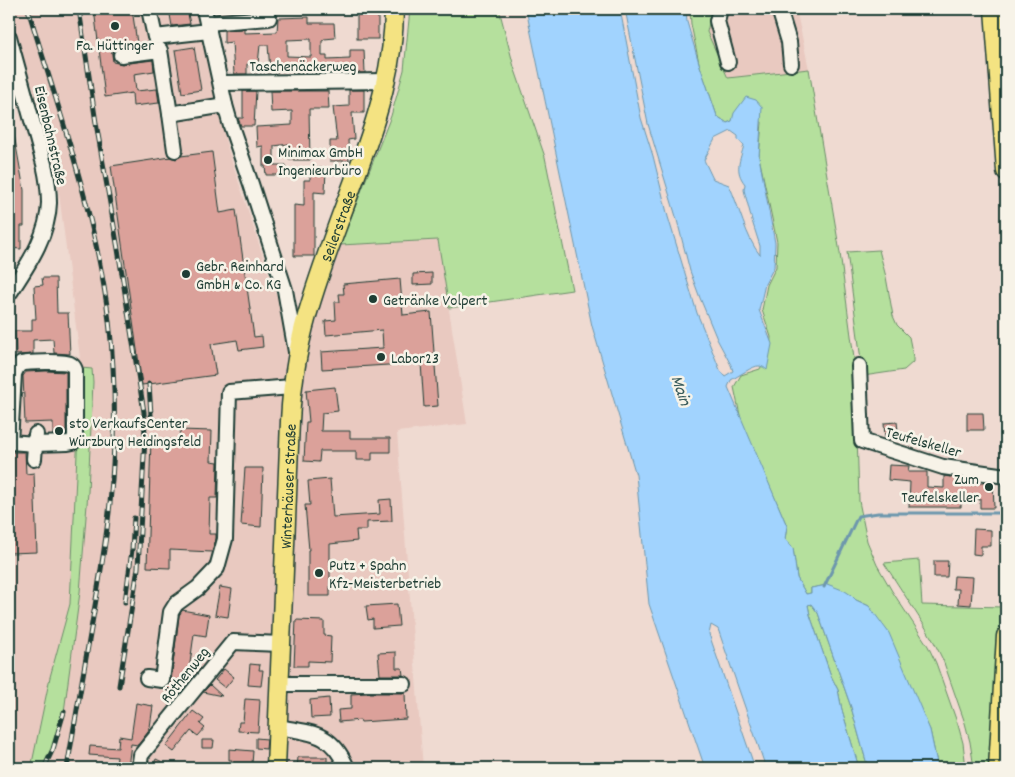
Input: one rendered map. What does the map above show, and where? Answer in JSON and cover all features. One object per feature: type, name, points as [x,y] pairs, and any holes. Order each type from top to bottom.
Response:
[{"type":"main road","name":"Seilerstraße","points":[[296,356],[311,300],[375,122],[386,81],[394,9]]},
{"type":"main road","points":[[994,9],[1006,171]]},
{"type":"main road","name":"Winterhäuser Straße","points":[[276,768],[292,387],[296,356]]},
{"type":"main road","points":[[998,768],[1006,636]]},
{"type":"street","points":[[149,9],[155,37],[269,18]]},
{"type":"street","name":"Winterhäuser Straße","points":[[204,9],[225,105],[285,290],[296,356]]},
{"type":"street","points":[[720,9],[717,22],[728,62]]},
{"type":"street","points":[[779,9],[789,42],[791,64]]},
{"type":"street","name":"Eisenbahnstraße","points":[[9,37],[13,70],[44,164],[48,184],[49,205],[43,235],[30,262],[9,294]]},
{"type":"street","points":[[121,55],[160,50],[175,150]]},
{"type":"street","name":"Taschenäckerweg","points":[[220,82],[386,81]]},
{"type":"street","points":[[170,114],[225,105]]},
{"type":"street","points":[[285,290],[292,300],[301,304],[311,300]]},
{"type":"street","points":[[64,362],[73,366],[75,370],[76,436],[73,442],[68,444],[35,439],[10,442],[14,374],[18,366],[24,363],[64,362]]},
{"type":"street","name":"Teufelskeller","points":[[859,366],[862,441],[943,467],[1006,476]]},
{"type":"street","points":[[147,678],[162,680],[172,612],[176,604],[198,588],[217,568],[225,539],[229,392],[292,387]]},
{"type":"street","points":[[34,459],[35,439]]},
{"type":"street","name":"Röthenweg","points":[[138,768],[141,755],[233,642],[281,644]]},
{"type":"street","points":[[280,684],[404,684]]},
{"type":"street","points":[[278,727],[314,733],[322,737],[335,748],[347,768]]},
{"type":"shaded area","points":[[9,9],[196,9],[226,143],[275,293],[292,306],[301,308],[319,300],[340,245],[438,240],[467,424],[397,432],[423,768],[9,768],[9,450],[13,450],[15,358],[80,358],[55,162]]},
{"type":"shaded area","points":[[712,9],[796,9],[809,69],[728,78],[707,32]]},
{"type":"green space","points":[[410,9],[499,9],[514,67],[545,157],[572,290],[449,308],[438,240],[340,245],[391,116],[404,70]]},
{"type":"green space","points":[[690,9],[712,9],[707,32],[728,78],[809,69],[840,253],[855,366],[859,501],[867,541],[877,565],[928,646],[936,663],[958,725],[963,743],[966,768],[938,768],[930,730],[869,606],[856,600],[851,595],[822,586],[811,588],[811,593],[806,594],[797,578],[793,548],[785,539],[787,526],[741,420],[734,387],[741,375],[760,369],[770,350],[771,337],[762,310],[767,285],[776,267],[777,242],[759,157],[762,122],[732,121],[727,123],[717,116],[699,63]]},
{"type":"green space","points":[[879,250],[893,316],[897,325],[909,337],[913,362],[904,370],[863,376],[847,252]]},
{"type":"green space","points":[[81,368],[92,369],[93,382],[88,492],[80,592],[64,712],[53,749],[44,768],[31,768],[50,677],[70,604]]},
{"type":"green space","points":[[919,560],[922,605],[1003,607],[992,768],[974,768],[965,723],[943,660],[924,625],[884,563]]},
{"type":"green space","points":[[811,604],[818,613],[851,707],[868,768],[859,768],[838,690],[831,676],[810,615],[808,605]]},
{"type":"water","name":"Main","points":[[526,9],[620,9],[641,118],[653,156],[668,217],[697,313],[720,370],[725,376],[733,371],[717,339],[690,271],[677,220],[648,124],[625,9],[686,9],[687,22],[717,116],[727,123],[732,121],[734,113],[746,97],[756,100],[762,107],[759,157],[775,243],[774,267],[765,284],[759,310],[772,344],[767,370],[760,366],[753,367],[731,380],[728,387],[787,526],[785,539],[793,548],[797,578],[806,594],[811,593],[811,588],[827,584],[845,591],[856,600],[869,606],[889,633],[930,730],[938,768],[868,768],[851,707],[818,613],[811,604],[808,605],[810,615],[831,676],[838,690],[859,768],[766,768],[718,629],[711,625],[709,634],[755,768],[705,768],[649,604],[636,475],[592,326]],"holes":[[[731,131],[738,136],[738,140],[744,145],[739,170],[745,184],[744,190],[760,246],[760,255],[747,231],[729,185],[713,179],[704,160],[715,139]]]},
{"type":"building","points":[[94,9],[132,9],[137,43],[111,47],[113,62],[122,64],[153,60],[154,71],[134,74],[136,91],[157,89],[159,103],[133,106],[132,93],[105,97]]},
{"type":"building","points":[[169,9],[187,9],[190,24],[172,26]]},
{"type":"building","points":[[357,10],[378,10],[378,39],[357,39]]},
{"type":"building","points":[[309,17],[309,23],[334,23],[335,38],[322,41],[322,56],[327,56],[327,60],[350,59],[350,50],[364,50],[365,73],[332,73],[332,68],[270,70],[268,45],[260,45],[258,64],[247,64],[247,74],[234,74],[232,42],[224,43],[224,30],[244,29],[244,33],[277,32],[278,18]],"holes":[[[311,39],[311,57],[287,56],[287,40]]]},
{"type":"building","points":[[194,47],[201,90],[182,93],[175,50]]},
{"type":"building","points":[[349,90],[364,90],[364,113],[352,113],[354,139],[348,140],[349,161],[330,161],[330,141],[337,141],[333,107],[349,106]]},
{"type":"building","points":[[243,91],[256,91],[254,126],[241,126],[238,118],[243,118]]},
{"type":"building","points":[[270,91],[328,91],[329,109],[309,109],[310,160],[289,160],[289,144],[274,146],[274,165],[286,165],[287,175],[266,175],[265,166],[263,166],[263,146],[257,147],[256,127],[292,125],[292,111],[271,112]]},
{"type":"building","points":[[9,129],[13,129],[24,190],[24,226],[21,226],[21,249],[9,248]]},
{"type":"building","name":"Gebr. Reinhard GmbH & Co. KG","points":[[212,152],[220,213],[236,210],[254,337],[262,336],[263,347],[239,350],[237,340],[211,344],[216,375],[142,385],[111,166],[171,157],[176,159],[181,156]]},
{"type":"building","points":[[310,168],[326,168],[325,193],[314,192],[314,256],[294,256],[294,205],[304,206],[304,180],[310,180]]},
{"type":"building","points":[[432,273],[432,284],[413,285],[413,274]]},
{"type":"building","points":[[42,278],[56,278],[57,313],[68,313],[70,354],[54,353],[53,339],[33,340],[33,354],[16,355],[15,331],[32,331],[32,319],[36,319],[34,286],[43,285]]},
{"type":"building","points":[[400,279],[403,315],[431,312],[438,406],[424,407],[421,363],[322,369],[321,352],[383,348],[382,330],[326,335],[325,321],[336,320],[335,302],[340,302],[339,294],[344,294],[343,284]]},
{"type":"building","points":[[26,372],[66,372],[66,434],[53,435],[53,422],[25,423],[23,376]]},
{"type":"building","points":[[335,387],[338,411],[322,413],[321,431],[350,431],[350,438],[390,438],[390,452],[372,452],[372,460],[356,460],[356,451],[320,451],[319,462],[304,461],[306,422],[309,422],[306,390]]},
{"type":"building","points":[[967,413],[983,413],[984,430],[967,430]]},
{"type":"building","points":[[897,422],[899,439],[885,439],[884,423]]},
{"type":"building","points":[[180,430],[212,431],[211,461],[218,462],[217,498],[210,498],[209,534],[216,534],[216,539],[212,552],[170,550],[170,568],[147,567],[151,439],[179,440]]},
{"type":"building","points":[[9,452],[25,452],[26,474],[34,473],[37,552],[10,553]]},
{"type":"building","points":[[889,465],[909,466],[908,472],[927,472],[927,487],[944,488],[944,476],[963,479],[963,483],[993,483],[994,508],[980,508],[980,499],[961,499],[961,507],[909,507],[910,482],[888,480]]},
{"type":"building","points":[[245,468],[263,468],[261,527],[241,525]]},
{"type":"building","points":[[330,479],[333,517],[380,514],[379,500],[391,499],[392,521],[367,522],[367,530],[356,530],[357,541],[330,544],[330,596],[308,596],[309,550],[305,505],[310,505],[308,481]]},
{"type":"building","points":[[974,529],[991,530],[991,546],[981,546],[981,555],[973,554]]},
{"type":"building","points":[[934,561],[948,561],[947,577],[934,577]]},
{"type":"building","points":[[954,576],[973,577],[971,605],[958,604],[959,589],[953,589]]},
{"type":"building","points":[[220,587],[232,589],[228,617],[215,615]]},
{"type":"building","points":[[397,604],[399,626],[373,628],[373,619],[368,620],[366,606]]},
{"type":"building","points":[[182,610],[209,615],[206,636],[194,634],[187,685],[181,692],[166,690],[166,687],[171,681],[179,615]]},
{"type":"building","points":[[296,620],[324,621],[324,635],[331,636],[330,662],[308,661],[308,666],[294,666]]},
{"type":"building","points":[[396,652],[396,668],[402,668],[403,675],[380,675],[378,653]]},
{"type":"building","points":[[250,664],[260,665],[259,670],[263,670],[261,686],[248,685]]},
{"type":"building","points":[[224,669],[234,677],[225,688],[215,680]]},
{"type":"building","points":[[210,685],[222,696],[203,692]]},
{"type":"building","points":[[405,693],[406,719],[339,722],[338,710],[351,709],[351,694]]},
{"type":"building","points":[[329,698],[330,717],[311,718],[310,700]]},
{"type":"building","points":[[245,699],[260,700],[258,732],[238,731],[239,722],[243,722]]},
{"type":"building","points":[[136,703],[153,706],[148,732],[138,745],[131,744],[128,767],[116,765],[117,757],[89,755],[90,746],[118,748],[119,736],[131,738]]},
{"type":"building","points":[[193,711],[204,719],[200,724],[205,728],[198,736],[191,731],[174,752],[166,746]]},
{"type":"building","points":[[256,738],[267,739],[266,749],[256,748]]},
{"type":"building","points":[[202,740],[214,740],[213,748],[202,748]]},
{"type":"building","points":[[229,749],[253,751],[252,764],[249,764],[248,768],[231,768],[232,760],[229,760]]},
{"type":"building","points":[[298,757],[327,757],[327,768],[297,768]]},
{"type":"building","points":[[156,759],[175,768],[152,768]]},
{"type":"waterway","points":[[824,587],[858,516],[878,513],[1006,513]]},
{"type":"railway","points":[[28,9],[86,202],[103,281],[113,366],[114,435],[108,518],[100,578],[67,768]]},
{"type":"railway","points":[[79,9],[144,412],[145,437],[138,568],[119,686]]},
{"type":"railway","points":[[149,384],[151,415]]},
{"type":"railway","points":[[125,602],[134,518]]},
{"type":"railway","points":[[44,768],[53,749],[64,712]]},
{"type":"place","name":"Fa. Hüttinger","points":[[115,26]]},
{"type":"place","name":"Minimax GmbH Ingenieurbüro","points":[[268,160]]},
{"type":"place","name":"Gebr. Reinhard GmbH & Co. KG","points":[[186,274]]},
{"type":"place","name":"Getränke Volpert","points":[[373,299]]},
{"type":"place","name":"Labor23","points":[[381,357]]},
{"type":"place","name":"sto VerkaufsCenter Würzburg Heidingsfeld","points":[[59,431]]},
{"type":"place","name":"Zum Teufelskeller","points":[[989,487]]},
{"type":"place","name":"Putz + Spahn Kfz-Meisterbetrieb","points":[[319,573]]}]
